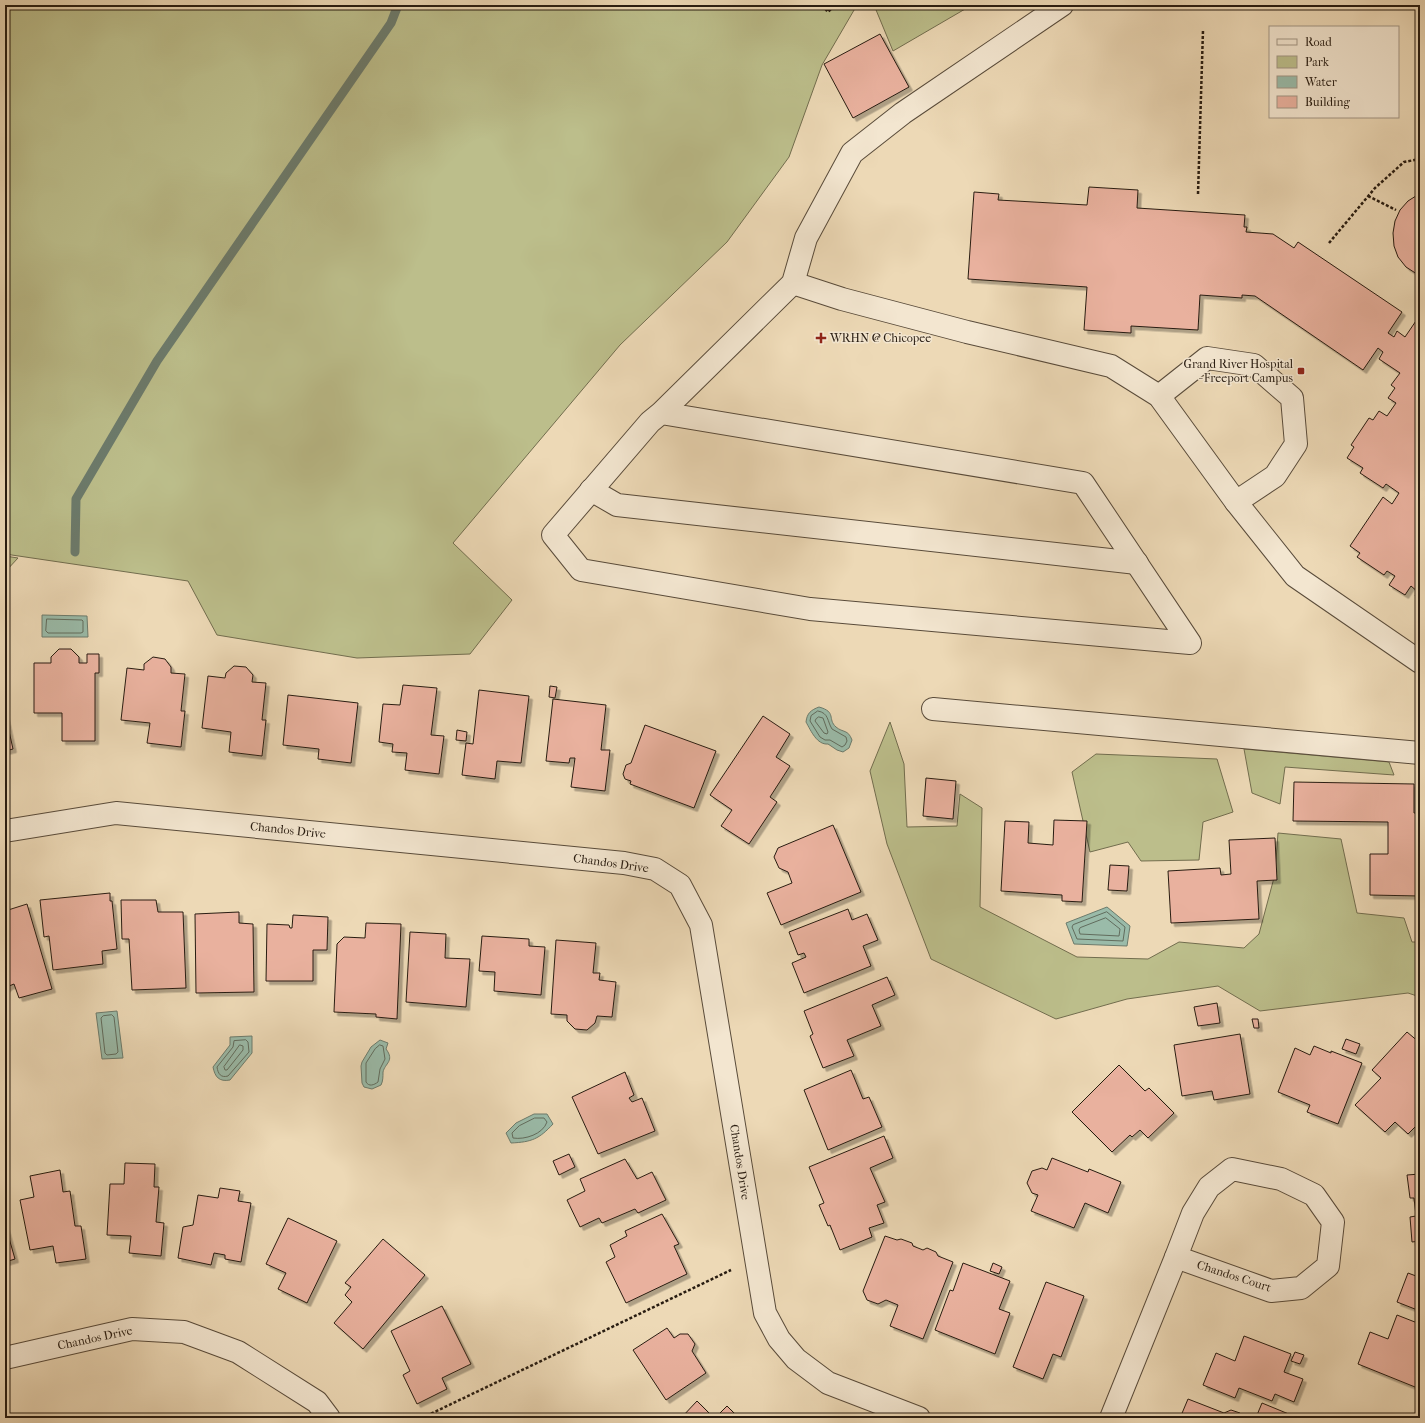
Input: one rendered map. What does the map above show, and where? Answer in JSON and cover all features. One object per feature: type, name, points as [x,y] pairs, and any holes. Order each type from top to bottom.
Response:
[{"type":"street","points":[[661,413],[1083,483],[1190,643],[810,609],[581,570],[553,535],[650,422],[661,413],[793,283],[806,238],[852,153],[903,113],[1062,5]]},
{"type":"street","points":[[793,283],[842,299],[967,332],[1111,366],[1159,396],[1236,502],[1295,576],[1420,662]]},
{"type":"street","points":[[1159,396],[1207,358],[1254,365],[1292,398],[1296,444],[1274,476],[1236,502]]},
{"type":"street","points":[[591,490],[617,505],[1137,563]]},
{"type":"street","points":[[934,709],[1420,753]]},
{"type":"street","name":"Chandos Drive","points":[[5,831],[116,813],[624,863],[655,869],[680,885],[701,925],[765,1313],[779,1339],[796,1359],[828,1383],[919,1418]]},
{"type":"street","name":"Chandos Court","points":[[1111,1418],[1193,1213],[1209,1187],[1232,1169],[1280,1178],[1314,1195],[1333,1222],[1328,1266],[1301,1288],[1271,1291],[1176,1257]]},
{"type":"street","name":"Chandos Drive","points":[[5,1358],[132,1329],[184,1332],[238,1352],[317,1402],[328,1418]]},
{"type":"path","points":[[822,5],[828,12],[835,5]]},
{"type":"path","points":[[1198,194],[1203,30]]},
{"type":"path","points":[[1329,243],[1375,188],[1404,162],[1420,159]]},
{"type":"path","points":[[1368,196],[1396,210]]},
{"type":"path","points":[[422,1418],[756,1257]]},
{"type":"green space","points":[[5,5],[857,5],[822,65],[789,157],[727,242],[620,345],[453,543],[512,600],[470,654],[357,658],[217,635],[188,581],[5,554]]},
{"type":"green space","points":[[874,5],[972,5],[893,51]]},
{"type":"green space","points":[[5,556],[18,558],[5,572]]},
{"type":"green space","points":[[890,722],[904,764],[907,827],[957,826],[960,794],[982,808],[980,907],[1077,957],[1148,959],[1179,942],[1244,948],[1259,934],[1275,874],[1278,833],[1341,839],[1357,913],[1404,918],[1412,942],[1420,942],[1420,997],[1408,993],[1260,1011],[1218,986],[1127,999],[1056,1019],[931,959],[887,844],[870,771]]},
{"type":"green space","points":[[1244,749],[1389,762],[1394,775],[1285,767],[1280,804],[1252,793]]},
{"type":"green space","points":[[1096,754],[1217,759],[1233,812],[1203,822],[1199,860],[1141,861],[1128,842],[1090,852],[1072,772]]},
{"type":"water","points":[[42,615],[87,616],[88,637],[42,637]]},
{"type":"water","points":[[819,707],[830,713],[833,724],[836,727],[849,734],[852,740],[849,748],[843,752],[818,740],[806,722],[807,716],[810,712]]},
{"type":"water","points":[[1107,907],[1130,926],[1127,946],[1074,944],[1066,923]]},
{"type":"water","points":[[117,1011],[123,1058],[102,1059],[96,1013]]},
{"type":"water","points":[[252,1036],[252,1053],[230,1080],[218,1078],[213,1067],[230,1045],[230,1037]]},
{"type":"water","points":[[380,1040],[388,1043],[386,1049],[390,1056],[389,1062],[383,1072],[382,1083],[381,1085],[372,1089],[364,1087],[362,1083],[362,1062],[371,1047]]},
{"type":"water","points":[[534,1114],[547,1114],[553,1124],[535,1139],[511,1143],[506,1133],[516,1123]]},
{"type":"building","points":[[880,34],[909,87],[853,118],[824,64]]},
{"type":"building","points":[[1089,187],[1138,190],[1137,208],[1245,215],[1244,227],[1247,227],[1246,232],[1273,234],[1294,248],[1298,242],[1402,312],[1388,333],[1394,337],[1397,331],[1405,337],[1420,315],[1420,341],[1417,345],[1420,347],[1420,600],[1415,596],[1418,592],[1411,586],[1405,595],[1389,585],[1395,576],[1387,571],[1384,575],[1357,557],[1360,553],[1350,546],[1383,497],[1392,504],[1399,493],[1386,484],[1383,488],[1360,473],[1363,468],[1347,458],[1354,447],[1351,445],[1369,418],[1373,420],[1379,411],[1387,416],[1396,403],[1388,398],[1395,388],[1391,385],[1400,373],[1379,359],[1383,352],[1378,348],[1363,370],[1255,296],[1242,295],[1242,298],[1200,295],[1198,330],[1131,326],[1131,333],[1084,330],[1087,287],[968,279],[974,192],[999,194],[998,200],[1087,205]]},
{"type":"building","points":[[1419,194],[1420,276],[1406,267],[1398,257],[1394,246],[1393,233],[1395,221],[1400,210],[1408,201]]},
{"type":"building","points":[[59,649],[71,649],[79,657],[79,663],[87,663],[87,654],[99,654],[99,673],[95,673],[95,741],[62,741],[62,713],[34,713],[34,663],[51,663],[51,657]]},
{"type":"building","points":[[153,657],[165,659],[171,667],[171,673],[185,674],[181,711],[185,711],[181,747],[147,743],[150,723],[121,720],[127,668],[144,670],[144,664]]},
{"type":"building","points":[[234,666],[246,667],[253,675],[252,682],[266,683],[262,720],[266,720],[262,756],[229,752],[231,732],[202,728],[208,676],[225,678],[226,673]]},
{"type":"building","points":[[403,685],[437,688],[431,735],[444,736],[439,774],[405,770],[407,753],[392,752],[393,744],[379,742],[383,704],[400,705]]},
{"type":"building","points":[[550,686],[557,687],[555,698],[549,697]]},
{"type":"building","points":[[479,690],[529,696],[521,763],[497,761],[495,779],[462,775],[466,743],[473,744]]},
{"type":"building","points":[[288,695],[358,703],[351,763],[318,759],[319,749],[283,745]]},
{"type":"building","points":[[553,699],[606,705],[601,750],[610,750],[605,791],[571,787],[575,758],[570,758],[569,763],[546,761]]},
{"type":"building","points":[[5,713],[13,749],[5,751]]},
{"type":"building","points":[[763,716],[790,734],[776,757],[790,766],[770,797],[777,802],[749,844],[721,826],[732,810],[710,795]]},
{"type":"building","points":[[645,725],[716,751],[694,808],[630,784],[631,781],[625,779],[623,774],[626,765],[631,763]]},
{"type":"building","points":[[457,730],[467,732],[466,741],[456,740]]},
{"type":"building","points":[[926,778],[956,781],[953,819],[923,816]]},
{"type":"building","points":[[1294,782],[1414,784],[1414,813],[1420,813],[1420,896],[1370,895],[1370,854],[1388,854],[1388,822],[1293,821]]},
{"type":"building","points":[[1054,820],[1087,821],[1082,902],[1062,901],[1062,895],[1001,891],[1005,821],[1029,822],[1028,843],[1053,845]]},
{"type":"building","points":[[833,825],[861,892],[781,925],[767,893],[792,883],[788,872],[779,868],[774,857],[778,848]]},
{"type":"building","points":[[1275,838],[1277,880],[1257,881],[1259,919],[1171,923],[1168,871],[1220,868],[1221,875],[1231,874],[1229,840]]},
{"type":"building","points":[[1110,865],[1129,866],[1127,891],[1108,890]]},
{"type":"building","points":[[110,893],[117,949],[102,951],[103,964],[53,970],[49,936],[44,937],[40,900]]},
{"type":"building","points":[[121,900],[156,900],[158,912],[183,912],[186,988],[132,990],[129,939],[122,939]]},
{"type":"building","points":[[27,904],[52,989],[19,998],[14,984],[5,990],[5,911]]},
{"type":"building","points":[[848,909],[852,920],[867,914],[878,940],[863,946],[871,966],[804,993],[792,963],[806,957],[804,953],[798,955],[789,932]]},
{"type":"building","points":[[239,912],[239,923],[253,924],[254,992],[196,993],[195,914]]},
{"type":"building","points":[[293,915],[328,917],[327,950],[313,950],[313,981],[266,981],[267,924],[289,925],[290,928],[292,928]]},
{"type":"building","points":[[366,923],[401,924],[397,1019],[376,1017],[376,1014],[334,1012],[337,944],[344,937],[365,938]]},
{"type":"building","points":[[410,932],[446,934],[445,958],[470,959],[466,1007],[406,1002]]},
{"type":"building","points":[[482,936],[529,939],[529,946],[545,947],[541,995],[494,991],[495,972],[479,971]]},
{"type":"building","points":[[556,940],[596,943],[593,973],[600,973],[599,980],[616,982],[612,1017],[597,1016],[595,1023],[587,1030],[575,1029],[567,1021],[567,1015],[551,1014]]},
{"type":"building","points":[[887,977],[895,995],[872,1005],[881,1026],[847,1040],[854,1056],[823,1068],[810,1036],[813,1034],[804,1011]]},
{"type":"building","points":[[1217,1003],[1220,1023],[1198,1026],[1194,1007]]},
{"type":"building","points":[[1252,1019],[1258,1019],[1259,1028],[1254,1028]]},
{"type":"building","points":[[1407,1032],[1420,1043],[1420,1132],[1415,1127],[1408,1134],[1395,1122],[1385,1132],[1355,1105],[1381,1078],[1372,1070]]},
{"type":"building","points":[[1240,1034],[1250,1094],[1214,1100],[1212,1091],[1182,1096],[1174,1045]]},
{"type":"building","points":[[1346,1039],[1360,1044],[1356,1054],[1342,1049]]},
{"type":"building","points":[[1314,1046],[1362,1063],[1338,1124],[1307,1112],[1310,1105],[1278,1092],[1295,1048],[1310,1055]]},
{"type":"building","points":[[1119,1065],[1145,1091],[1149,1088],[1174,1113],[1148,1138],[1140,1130],[1132,1137],[1130,1135],[1112,1152],[1072,1112]]},
{"type":"building","points":[[851,1070],[863,1099],[869,1097],[882,1127],[828,1150],[804,1090]]},
{"type":"building","points":[[625,1072],[634,1095],[629,1098],[632,1102],[642,1098],[655,1131],[598,1154],[572,1097]]},
{"type":"building","points":[[884,1136],[893,1158],[870,1168],[885,1202],[877,1205],[884,1223],[869,1228],[872,1237],[840,1250],[830,1225],[828,1226],[819,1205],[824,1203],[809,1167]]},
{"type":"building","points":[[569,1154],[575,1167],[559,1175],[553,1161]]},
{"type":"building","points":[[1052,1158],[1088,1172],[1089,1169],[1121,1182],[1108,1213],[1085,1203],[1074,1228],[1031,1211],[1038,1195],[1032,1193],[1027,1183],[1032,1171],[1042,1168],[1047,1170]]},
{"type":"building","points":[[625,1159],[637,1179],[652,1172],[666,1200],[638,1213],[635,1209],[602,1223],[599,1218],[580,1227],[567,1200],[585,1191],[580,1179]]},
{"type":"building","points":[[125,1163],[155,1164],[154,1187],[159,1187],[156,1222],[164,1223],[161,1256],[129,1253],[131,1236],[107,1235],[110,1184],[124,1184]]},
{"type":"building","points":[[60,1170],[63,1192],[70,1191],[75,1226],[81,1226],[86,1259],[56,1263],[53,1246],[30,1250],[20,1200],[34,1197],[30,1176]]},
{"type":"building","points":[[1420,1174],[1420,1241],[1412,1242],[1410,1217],[1416,1216],[1414,1198],[1410,1198],[1407,1175]]},
{"type":"building","points":[[220,1188],[240,1191],[238,1201],[251,1203],[241,1262],[225,1259],[225,1255],[214,1253],[211,1265],[178,1258],[183,1227],[193,1225],[198,1195],[218,1198]]},
{"type":"building","points":[[662,1214],[679,1244],[674,1246],[687,1274],[626,1303],[606,1262],[615,1257],[610,1245],[627,1236],[625,1231]]},
{"type":"building","points":[[288,1218],[337,1241],[307,1303],[278,1289],[286,1273],[266,1264]]},
{"type":"building","points":[[5,1224],[15,1259],[5,1262]]},
{"type":"building","points":[[885,1236],[912,1243],[913,1246],[923,1250],[927,1248],[936,1252],[938,1256],[953,1262],[923,1339],[890,1326],[898,1305],[886,1300],[878,1304],[867,1300],[863,1291]]},
{"type":"building","points":[[383,1239],[425,1275],[363,1349],[334,1323],[352,1302],[345,1295],[351,1287],[345,1283]]},
{"type":"building","points":[[963,1263],[1010,1281],[999,1309],[1010,1313],[995,1354],[935,1330],[950,1290],[953,1291]]},
{"type":"building","points":[[993,1263],[1002,1267],[999,1274],[990,1271]]},
{"type":"building","points":[[1420,1266],[1420,1311],[1397,1302],[1408,1273],[1416,1276]]},
{"type":"building","points":[[1046,1282],[1084,1296],[1061,1357],[1053,1354],[1043,1379],[1013,1367]]},
{"type":"building","points":[[442,1306],[471,1364],[442,1378],[447,1389],[417,1404],[403,1375],[410,1371],[391,1331]]},
{"type":"building","points":[[1397,1315],[1420,1324],[1420,1389],[1358,1364],[1370,1332],[1388,1339]]},
{"type":"building","points":[[667,1328],[674,1338],[680,1334],[688,1334],[695,1344],[692,1351],[706,1373],[666,1400],[633,1350]]},
{"type":"building","points":[[1244,1336],[1291,1354],[1284,1372],[1303,1379],[1294,1402],[1275,1394],[1272,1401],[1239,1388],[1235,1398],[1203,1385],[1216,1353],[1235,1361]]},
{"type":"building","points":[[1295,1352],[1304,1355],[1300,1364],[1291,1361]]},
{"type":"building","points":[[1188,1399],[1224,1413],[1231,1410],[1240,1413],[1242,1418],[1180,1418]]},
{"type":"building","points":[[697,1401],[714,1418],[681,1418]]},
{"type":"building","points":[[1262,1403],[1296,1418],[1264,1418],[1257,1415]]},
{"type":"building","points":[[727,1406],[739,1418],[715,1418]]},
{"type":"waterway","points":[[75,552],[76,499],[157,361],[391,23],[398,5]]},
{"type":"place","name":"WRHN @ Chicopee","points":[[821,338]]},
{"type":"place","name":"Grand River Hospital - Freeport Campus","points":[[1301,371]]}]
